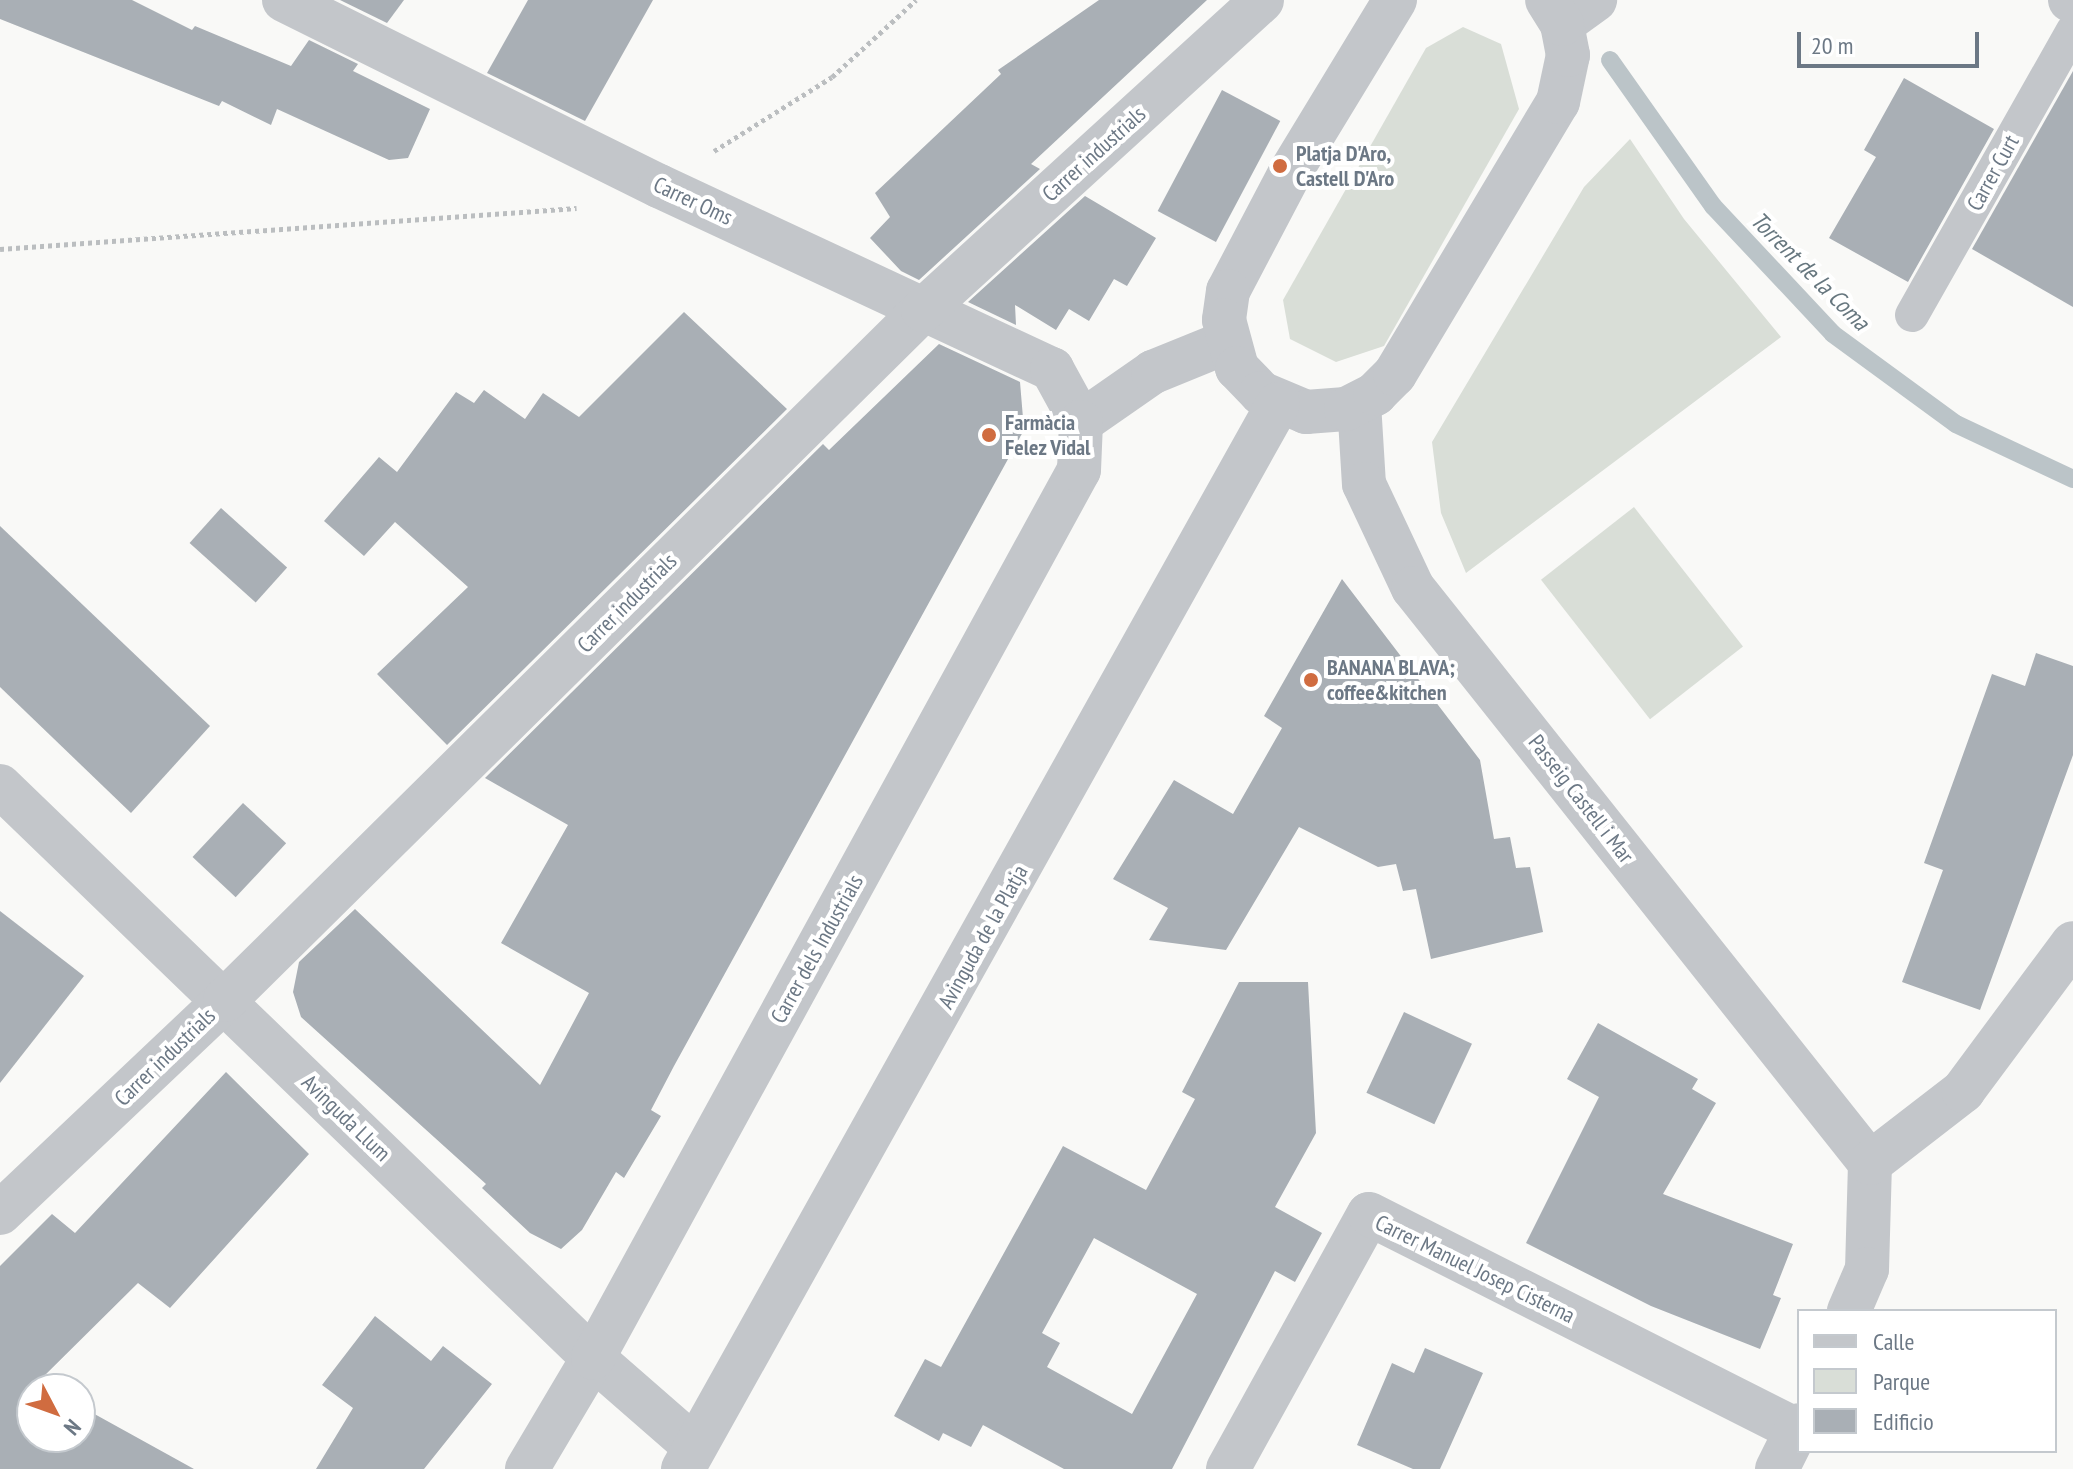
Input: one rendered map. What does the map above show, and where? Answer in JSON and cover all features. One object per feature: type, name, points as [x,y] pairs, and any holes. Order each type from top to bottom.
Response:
[{"type":"street","name":"Carrer Oms","points":[[284,0],[659,186],[1052,369],[1081,422]]},
{"type":"street","name":"Carrer industrials","points":[[0,1213],[225,1000],[923,310],[1262,0]]},
{"type":"street","points":[[1395,0],[1366,18],[1228,291],[1227,342],[1243,376],[1278,404],[1319,413],[1359,403],[1395,374],[1558,102],[1568,55],[1568,8]]},
{"type":"street","points":[[1081,422],[1153,372],[1227,342]]},
{"type":"street","name":"Passeig Castell i Mar","points":[[1359,403],[1364,484],[1413,588],[1870,1163]]},
{"type":"street","name":"Avinguda de la Platja","points":[[689,1458],[1278,404]]},
{"type":"street","name":"Carrer dels Industrials","points":[[527,1469],[593,1358],[1079,470],[1081,422]]},
{"type":"street","name":"Avinguda Llum","points":[[0,786],[593,1358],[689,1458]]},
{"type":"street","points":[[1850,1309],[1867,1269],[1870,1163],[1963,1091],[2073,943]]},
{"type":"street","name":"Carrer Manuel Josep Cisterna","points":[[1228,1469],[1369,1214],[1797,1427]]},
{"type":"street","points":[[1777,1469],[1797,1429]]},
{"type":"lane","name":"Carrer Curt","points":[[1912,315],[2073,30]]},
{"type":"path","points":[[0,249],[576,208],[659,186],[832,77],[916,0]]},
{"type":"green space","points":[[1463,27],[1501,44],[1519,109],[1384,346],[1336,362],[1290,339],[1283,300],[1426,48]]},
{"type":"green space","points":[[1630,139],[1684,219],[1781,337],[1466,573],[1441,513],[1432,442],[1584,187]]},
{"type":"green space","points":[[1634,507],[1743,646],[1650,719],[1541,580]]},
{"type":"building","points":[[0,0],[132,0],[192,30],[195,26],[291,66],[309,40],[358,64],[353,71],[430,109],[408,158],[389,160],[277,109],[271,125],[222,101],[219,106],[0,19]]},
{"type":"building","points":[[340,0],[404,0],[387,23]]},
{"type":"building","points":[[528,0],[653,0],[585,121],[487,73]]},
{"type":"building","points":[[1099,0],[1207,0],[1031,164],[1040,169],[919,280],[901,271],[870,238],[890,217],[875,193],[1001,74],[998,70]]},
{"type":"building","points":[[2073,71],[2073,307],[1972,249]]},
{"type":"building","points":[[1904,78],[1994,129],[1908,282],[1829,238],[1876,157],[1864,150]]},
{"type":"building","points":[[1222,90],[1280,121],[1216,242],[1158,211]]},
{"type":"building","points":[[1085,196],[1156,238],[1127,286],[1114,279],[1089,321],[1069,309],[1056,330],[1015,305],[1016,325],[968,302]]},
{"type":"building","points":[[684,312],[787,409],[447,745],[377,674],[468,587],[395,522],[364,556],[324,521],[379,457],[397,472],[456,392],[474,403],[484,390],[525,419],[543,393],[579,417]]},
{"type":"building","points":[[939,344],[1020,382],[1024,430],[674,1066],[651,1110],[661,1116],[624,1178],[616,1172],[582,1230],[561,1249],[530,1233],[482,1188],[486,1184],[301,1017],[293,992],[299,962],[355,909],[540,1085],[589,993],[501,943],[568,825],[485,778],[823,444],[829,450]]},
{"type":"building","points":[[221,508],[287,568],[256,602],[190,543]]},
{"type":"building","points":[[0,526],[210,726],[131,813],[0,687]]},
{"type":"building","points":[[1342,579],[1480,760],[1494,839],[1510,837],[1516,868],[1530,867],[1543,932],[1431,959],[1416,889],[1403,891],[1396,864],[1378,867],[1299,827],[1226,950],[1149,940],[1168,908],[1113,879],[1174,780],[1233,814],[1282,728],[1264,716]]},
{"type":"building","points":[[2036,653],[2073,666],[2073,755],[1980,1010],[1902,982],[1943,870],[1924,863],[1992,674],[2025,686]]},
{"type":"building","points":[[243,803],[286,843],[236,897],[193,857]]},
{"type":"building","points":[[0,911],[84,976],[0,1083]]},
{"type":"building","points":[[1239,982],[1308,982],[1316,1133],[1275,1207],[1322,1233],[1295,1282],[1275,1271],[1172,1469],[1064,1469],[983,1425],[971,1447],[943,1433],[939,1441],[894,1416],[925,1359],[941,1367],[1063,1146],[1146,1190],[1195,1099],[1182,1092]],"holes":[[[1094,1238],[1197,1294],[1132,1414],[1047,1367],[1060,1343],[1042,1333]]]},
{"type":"building","points":[[1404,1012],[1472,1044],[1434,1124],[1366,1093]]},
{"type":"building","points":[[1598,1023],[1698,1079],[1692,1089],[1716,1103],[1663,1194],[1793,1244],[1773,1295],[1781,1298],[1760,1349],[1651,1306],[1526,1243],[1599,1097],[1567,1079]]},
{"type":"building","points":[[226,1072],[309,1154],[170,1308],[138,1283],[47,1373],[16,1373],[16,1453],[96,1453],[96,1415],[194,1469],[0,1469],[0,1266],[52,1214],[75,1233]]},
{"type":"building","points":[[375,1316],[431,1361],[443,1346],[492,1384],[424,1469],[316,1469],[353,1408],[322,1385]]},
{"type":"building","points":[[1425,1348],[1483,1373],[1440,1469],[1413,1469],[1357,1445],[1392,1363],[1414,1373]]},
{"type":"waterway","name":"Torrent de la Coma","points":[[1610,60],[1713,206],[1833,334],[1956,424],[2073,479]]},
{"type":"place","name":"Platja D'Aro, Castell D'Aro","points":[[1280,166]]},
{"type":"place","name":"Farmàcia Felez Vidal","points":[[989,435]]},
{"type":"place","name":"BANANA BLAVA; coffee&kitchen","points":[[1311,680]]}]
